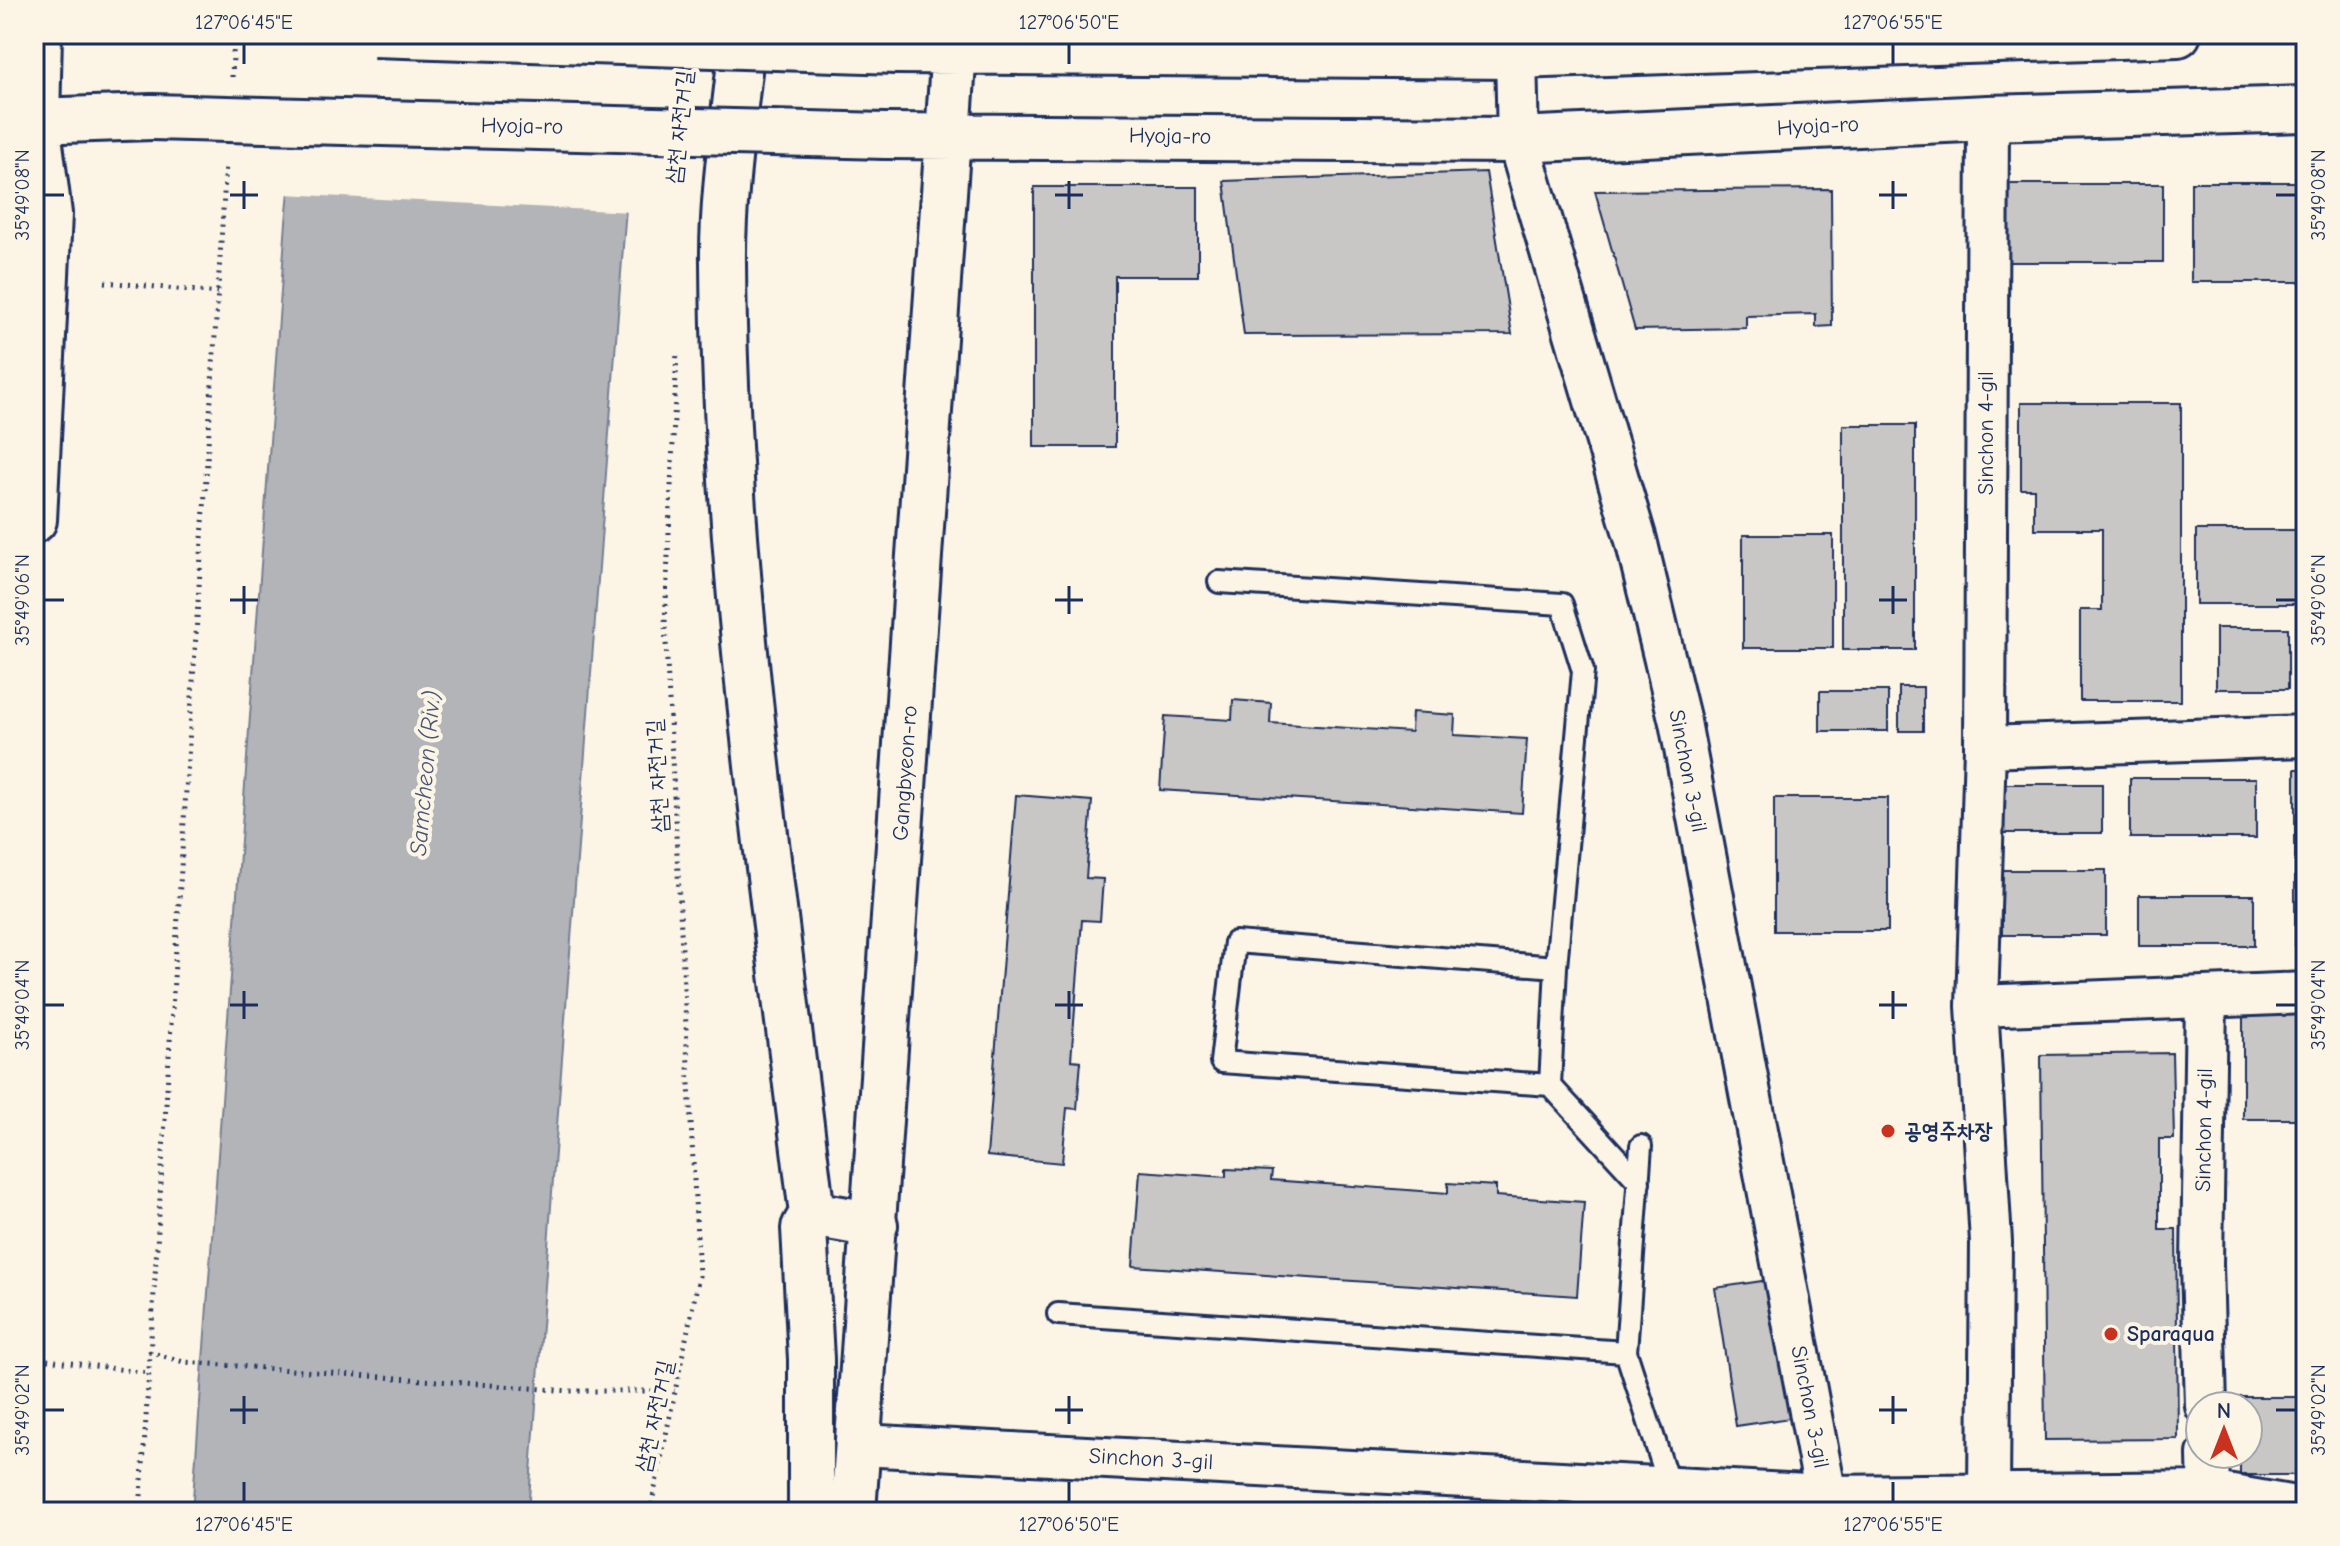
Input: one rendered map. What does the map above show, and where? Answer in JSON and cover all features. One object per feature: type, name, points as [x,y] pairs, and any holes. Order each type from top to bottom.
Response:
[{"type":"street","points":[[34,520],[49,214],[35,121],[39,34]]},
{"type":"street","points":[[374,34],[897,51],[955,43],[1516,56],[2178,34]]},
{"type":"street","points":[[743,34],[723,260],[731,483],[750,701],[812,1214],[804,1228],[811,1359],[811,1512]]},
{"type":"street","name":"Gangbyeon-ro","points":[[853,1512],[955,43]]},
{"type":"street","name":"Sinchon 3-gil","points":[[1516,56],[1518,140],[1636,540],[1680,722],[1824,1504]]},
{"type":"street","name":"Hyoja-ro","points":[[35,121],[152,117],[885,136],[949,134],[1518,140],[1988,118],[2306,109]]},
{"type":"street","name":"Sinchon 4-gil","points":[[1988,118],[1985,747],[1977,1006],[1991,1242],[1989,1494]]},
{"type":"street","points":[[1985,747],[2306,736]]},
{"type":"street","points":[[1977,1006],[2306,993]]},
{"type":"street","name":"Sinchon 4-gil","points":[[2206,997],[2202,1264],[2206,1390]]},
{"type":"street","points":[[812,1214],[875,1225]]},
{"type":"street","name":"Sinchon 3-gil","points":[[860,1445],[1658,1500],[1824,1504],[1989,1494],[2209,1473],[2306,1509]]},
{"type":"lane","points":[[1219,582],[1562,604],[1583,671],[1556,967],[1550,1085]]},
{"type":"lane","points":[[1556,967],[1235,942],[1221,1062],[1550,1085],[1639,1182]]},
{"type":"lane","points":[[1641,1146],[1626,1352],[1658,1500]]},
{"type":"lane","points":[[1058,1314],[1626,1352]]},
{"type":"path","points":[[231,80],[234,34]]},
{"type":"path","points":[[140,1512],[226,156]]},
{"type":"path","points":[[105,282],[218,293]]},
{"type":"path","name":"삼천 자전거길","points":[[650,1512],[699,1276],[665,623],[678,343]]},
{"type":"path","points":[[149,1352],[184,1362],[555,1390],[675,1391]]},
{"type":"path","points":[[47,1360],[149,1373]]},
{"type":"water","name":"Samcheon (Riv.)","points":[[304,34],[639,34],[528,1512],[192,1512],[286,222]]},
{"type":"pier","points":[[300,34],[643,34],[631,212],[285,194]]},
{"type":"building","points":[[1486,172],[1512,334],[1244,335],[1224,181]]},
{"type":"building","points":[[2191,182],[2306,182],[2306,282],[2191,282]]},
{"type":"building","points":[[1988,184],[2163,184],[2163,262],[1988,262]]},
{"type":"building","points":[[1034,187],[1198,187],[1198,276],[1115,276],[1115,447],[1034,447]]},
{"type":"building","points":[[1831,189],[1832,326],[1816,327],[1816,314],[1746,316],[1746,328],[1635,330],[1595,191]]},
{"type":"building","points":[[2021,403],[2181,403],[2181,701],[2080,701],[2080,610],[2102,610],[2102,529],[2034,529],[2034,489],[2021,489]]},
{"type":"building","points":[[1843,425],[1915,425],[1915,650],[1843,650]]},
{"type":"building","points":[[2196,530],[2306,530],[2306,604],[2196,604]]},
{"type":"building","points":[[1743,535],[1833,535],[1833,648],[1743,648]]},
{"type":"building","points":[[2216,628],[2288,628],[2288,689],[2216,689]]},
{"type":"building","points":[[1899,687],[1923,687],[1923,731],[1899,731]]},
{"type":"building","points":[[1820,691],[1888,691],[1888,731],[1820,731]]},
{"type":"building","points":[[1233,700],[1271,703],[1270,723],[1411,732],[1412,712],[1455,715],[1454,735],[1527,739],[1522,813],[1160,790],[1165,716],[1232,720]]},
{"type":"building","points":[[2295,769],[2306,769],[2306,946],[2295,946]]},
{"type":"building","points":[[2130,778],[2256,778],[2256,838],[2130,838]]},
{"type":"building","points":[[2000,784],[2102,784],[2102,833],[2000,833]]},
{"type":"building","points":[[1016,795],[1092,801],[1086,878],[1103,879],[1100,921],[1082,920],[1071,1060],[1081,1061],[1077,1109],[1067,1108],[1062,1163],[987,1156]]},
{"type":"building","points":[[1774,798],[1888,798],[1888,931],[1774,931]]},
{"type":"building","points":[[2002,870],[2106,870],[2106,935],[2002,935]]},
{"type":"building","points":[[2139,895],[2254,895],[2254,946],[2139,946]]},
{"type":"building","points":[[2243,1013],[2306,1013],[2306,1119],[2243,1119]]},
{"type":"building","name":"Sparaqua","points":[[2172,1053],[2174,1139],[2159,1139],[2159,1229],[2176,1229],[2178,1439],[2045,1440],[2041,1055]]},
{"type":"building","points":[[1226,1169],[1272,1171],[1271,1180],[1448,1193],[1448,1183],[1496,1186],[1496,1196],[1584,1202],[1577,1296],[1133,1266],[1140,1171],[1226,1177]]},
{"type":"building","points":[[1769,1280],[1790,1418],[1736,1426],[1715,1288]]},
{"type":"building","points":[[2264,1397],[2306,1397],[2306,1475],[2240,1475],[2240,1470],[2264,1470]]},
{"type":"place","name":"공영주차장","points":[[1888,1131]]},
{"type":"place","name":"Sparaqua","points":[[2111,1334]]}]
